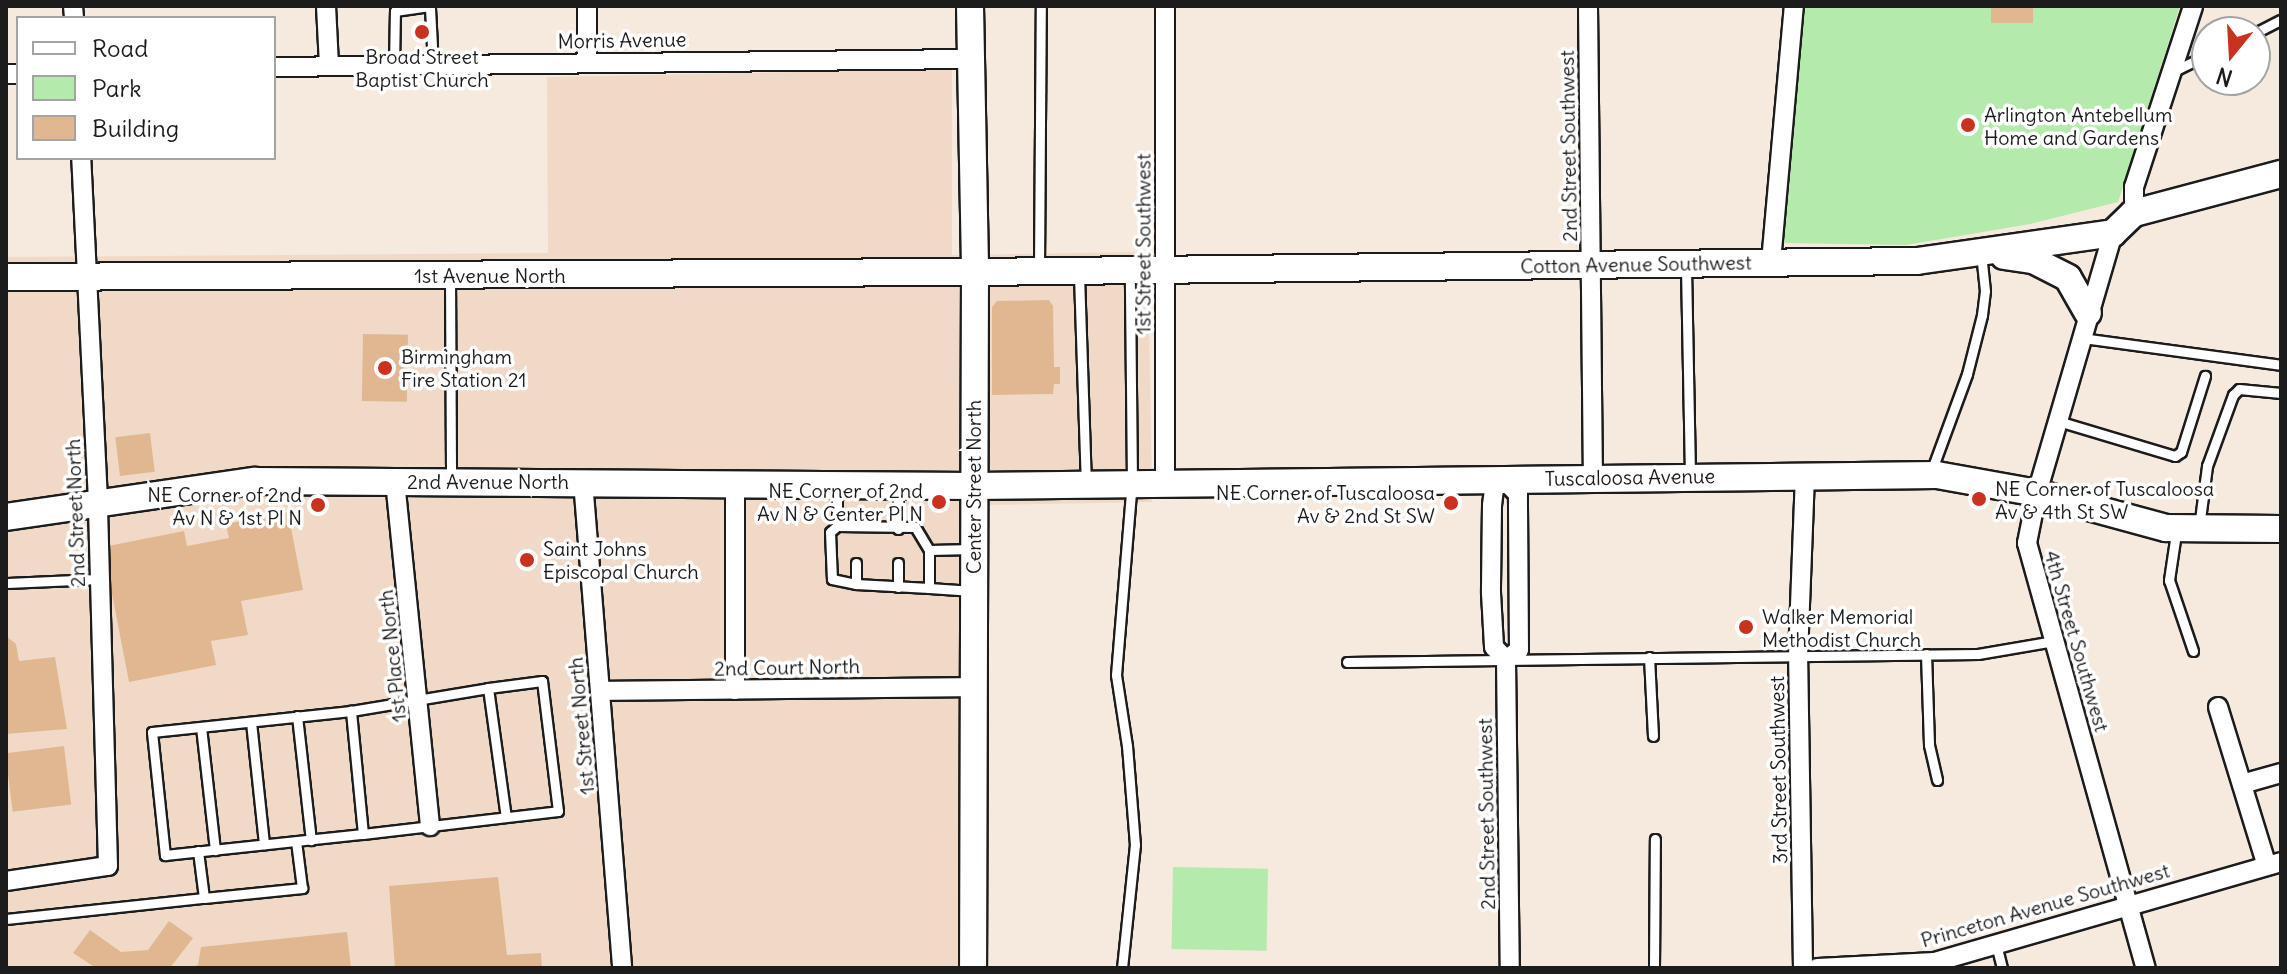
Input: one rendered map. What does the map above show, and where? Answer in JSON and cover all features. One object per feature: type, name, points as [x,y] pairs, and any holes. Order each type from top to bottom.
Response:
[{"type":"street","points":[[326,6],[329,66]]},
{"type":"street","points":[[587,6],[587,62]]},
{"type":"street","name":"Center Street North","points":[[970,6],[975,272],[973,968]]},
{"type":"street","name":"1st Street Southwest","points":[[1165,6],[1165,482]]},
{"type":"street","name":"2nd Street Southwest","points":[[1588,6],[1593,477]]},
{"type":"street","points":[[1771,262],[1794,6]]},
{"type":"street","points":[[2134,213],[2134,187],[2193,6]]},
{"type":"street","name":"Morris Avenue","points":[[276,67],[971,59]]},
{"type":"street","name":"2nd Street North","points":[[6,881],[108,866],[98,501],[81,160]]},
{"type":"street","points":[[2113,233],[2134,213],[2281,174]]},
{"type":"street","name":"Cotton Avenue Southwest","points":[[975,272],[1917,261],[2113,233]]},
{"type":"street","name":"4th Street Southwest","points":[[2113,233],[2037,493],[2027,543],[2146,968]]},
{"type":"street","points":[[1981,252],[2033,260],[2054,269],[2071,282],[2085,325]]},
{"type":"street","name":"1st Avenue North","points":[[6,277],[975,272]]},
{"type":"street","name":"Tuscaloosa Avenue","points":[[973,486],[1930,475],[2037,493],[2187,530],[2281,529]]},
{"type":"street","name":"3rd Street Southwest","points":[[1803,968],[1798,657],[1805,476]]},
{"type":"street","name":"2nd Street Southwest","points":[[1506,660],[1519,650],[1518,494],[1503,479],[1494,489],[1492,505],[1491,593],[1494,647],[1506,660],[1510,968]]},
{"type":"street","name":"2nd Avenue North","points":[[6,517],[98,501],[254,481],[973,486]]},
{"type":"street","name":"1st Place North","points":[[395,481],[430,826]]},
{"type":"street","name":"1st Street North","points":[[583,481],[622,968]]},
{"type":"street","points":[[735,482],[735,690]]},
{"type":"street","name":"2nd Court North","points":[[601,691],[973,687]]},
{"type":"street","points":[[2218,707],[2242,784],[2274,864]]},
{"type":"street","points":[[2242,784],[2281,773]]},
{"type":"street","name":"Princeton Avenue Southwest","points":[[1817,968],[1935,962],[2274,864]]},
{"type":"lane","points":[[1039,271],[1041,6]]},
{"type":"lane","points":[[394,66],[393,15],[400,8],[430,7],[433,65]]},
{"type":"lane","points":[[2171,72],[2191,63]]},
{"type":"lane","points":[[1930,475],[1967,374],[1982,315],[1985,291],[1981,252]]},
{"type":"lane","points":[[1686,264],[1690,476]]},
{"type":"lane","points":[[1079,271],[1086,483]]},
{"type":"lane","points":[[1122,968],[1135,845],[1127,746],[1116,675],[1132,482],[1130,271]]},
{"type":"lane","points":[[450,275],[451,481]]},
{"type":"lane","points":[[2085,325],[2281,365]]},
{"type":"lane","points":[[2058,421],[2175,456],[2181,452],[2205,376]]},
{"type":"lane","points":[[2193,651],[2169,580],[2207,466],[2233,395],[2239,389],[2281,393]]},
{"type":"lane","points":[[837,484],[837,526],[830,532],[832,579],[856,584],[973,591]]},
{"type":"lane","points":[[897,484],[898,530]]},
{"type":"lane","points":[[837,526],[856,530],[915,527],[929,550],[929,588]]},
{"type":"lane","points":[[929,550],[973,549]]},
{"type":"lane","points":[[856,563],[856,584]]},
{"type":"lane","points":[[898,563],[898,587]]},
{"type":"lane","points":[[6,583],[99,579]]},
{"type":"lane","points":[[1347,662],[1978,654],[2054,641]]},
{"type":"lane","points":[[1926,654],[1929,745],[1937,780]]},
{"type":"lane","points":[[1649,657],[1653,736]]},
{"type":"lane","points":[[542,681],[558,811],[165,855],[152,732],[351,711],[488,688],[542,681]]},
{"type":"lane","points":[[488,688],[506,817]]},
{"type":"lane","points":[[351,711],[363,834]]},
{"type":"lane","points":[[297,716],[311,840]]},
{"type":"lane","points":[[251,722],[264,844]]},
{"type":"lane","points":[[201,727],[215,850]]},
{"type":"lane","points":[[1654,968],[1655,839]]},
{"type":"lane","points":[[6,919],[302,888],[296,841]]},
{"type":"lane","points":[[198,851],[204,898]]},
{"type":"lane","points":[[1995,944],[2002,968]]},
{"type":"shaded area","points":[[952,69],[952,255],[1148,252],[1152,502],[988,505],[985,968],[6,968],[6,257],[548,253],[547,77]]},
{"type":"green space","name":"Arlington Antebellum Home and Gardens","points":[[1802,6],[2180,6],[2118,202],[2030,224],[1906,245],[1784,243]]},
{"type":"green space","points":[[1173,867],[1268,869],[1267,951],[1172,949]]},
{"type":"building","points":[[1991,6],[2033,6],[2033,23],[1991,23]]},
{"type":"building","points":[[1049,300],[1053,306],[1054,367],[1060,367],[1060,384],[1054,384],[1053,394],[992,395],[992,307],[997,301]]},
{"type":"building","name":"Birmingham Fire Station 21","points":[[363,334],[408,335],[407,402],[362,401]]},
{"type":"building","points":[[150,433],[155,472],[120,476],[115,437]]},
{"type":"building","points":[[288,512],[303,590],[241,601],[248,635],[211,641],[216,665],[129,682],[103,547],[184,531],[187,546],[229,538],[226,524]]},
{"type":"building","points":[[6,636],[16,644],[19,661],[55,657],[67,729],[6,734]]},
{"type":"building","points":[[64,746],[71,805],[13,812],[6,753]]},
{"type":"building","points":[[498,877],[507,955],[541,953],[542,968],[395,968],[389,886]]},
{"type":"building","points":[[169,921],[193,938],[170,968],[96,968],[73,953],[90,930],[121,952],[148,950]]},
{"type":"building","points":[[347,932],[351,968],[188,968],[198,965],[201,947]]},
{"type":"place","name":"Broad Street Baptist Church","points":[[422,32]]},
{"type":"place","name":"Arlington Antebellum Home and Gardens","points":[[1968,125]]},
{"type":"place","name":"Birmingham Fire Station 21","points":[[385,368]]},
{"type":"place","name":"NE Corner of Tuscaloosa Av & 4th St SW","points":[[1979,499]]},
{"type":"place","name":"NE Corner of 2nd Av N & Center Pl N","points":[[939,502]]},
{"type":"place","name":"NE Corner of Tuscaloosa Av & 2nd St SW","points":[[1451,503]]},
{"type":"place","name":"NE Corner of 2nd Av N & 1st Pl N","points":[[318,505]]},
{"type":"place","name":"Saint Johns Episcopal Church","points":[[527,560]]},
{"type":"place","name":"Walker Memorial Methodist Church","points":[[1746,627]]}]
